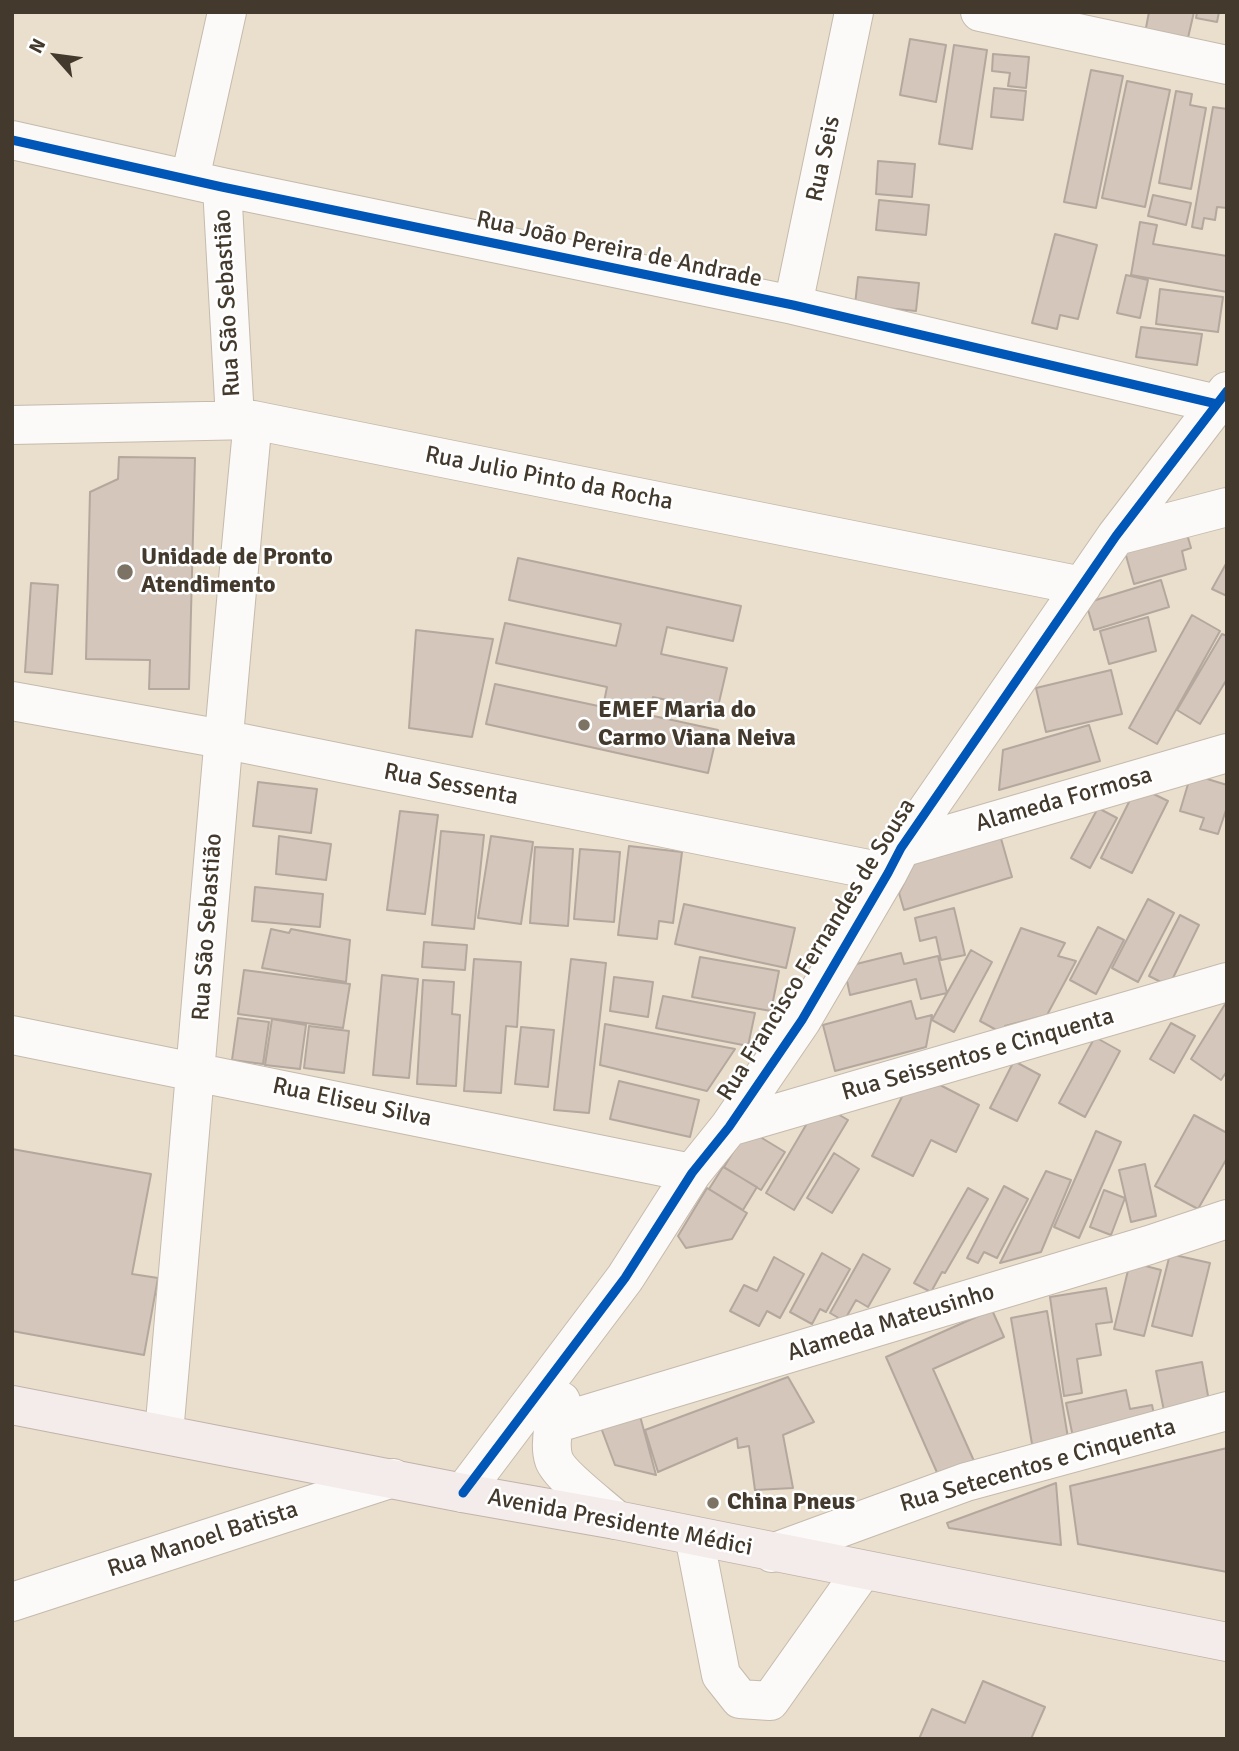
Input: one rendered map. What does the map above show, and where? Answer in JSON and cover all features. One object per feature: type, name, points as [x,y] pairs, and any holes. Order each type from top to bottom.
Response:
[{"type":"main road","name":"Avenida Presidente Médici","points":[[12,1405],[616,1520],[1227,1643]]},
{"type":"street","name":"Rua São Sebastião","points":[[164,1433],[197,1071],[244,420],[206,183],[228,12]]},
{"type":"street","name":"Rua Seis","points":[[793,305],[854,12]]},
{"type":"street","points":[[980,12],[1227,65]]},
{"type":"street","name":"Rua João Pereira de Andrade","points":[[12,141],[1222,398]]},
{"type":"street","name":"Rua Francisco Fernandes de Sousa","points":[[463,1493],[625,1278],[692,1173],[729,1127],[802,1020],[895,861],[1116,536],[1222,398]]},
{"type":"street","name":"Rua Julio Pinto da Rocha","points":[[12,425],[244,420],[1082,586]]},
{"type":"street","points":[[1116,536],[1227,507]]},
{"type":"street","name":"Rua Sessenta","points":[[12,701],[895,861]]},
{"type":"street","name":"Alameda Formosa","points":[[895,861],[1227,753]]},
{"type":"street","name":"Rua Seissentos e Cinquenta","points":[[729,1127],[1227,982]]},
{"type":"street","name":"Rua Eliseu Silva","points":[[12,1035],[692,1173]]},
{"type":"street","name":"Alameda Mateusinho","points":[[554,1424],[1149,1245],[1227,1219]]},
{"type":"street","name":"Rua Francisco Fernandes de Sousa","points":[[616,1520],[566,1476],[554,1462],[551,1446],[559,1403],[601,1329],[625,1278]]},
{"type":"street","name":"Rua Setecentos e Cinquenta","points":[[772,1553],[966,1482],[1227,1411]]},
{"type":"street","name":"Rua Manoel Batista","points":[[12,1602],[393,1478]]},
{"type":"street","points":[[694,1536],[721,1675],[740,1699],[769,1701],[862,1571]]},
{"type":"building","points":[[1149,12],[1194,12],[1187,42],[1145,33]]},
{"type":"building","points":[[1197,12],[1219,12],[1217,22],[1196,18]]},
{"type":"building","points":[[910,39],[946,45],[936,102],[900,95]]},
{"type":"building","points":[[954,45],[987,50],[972,149],[939,144]]},
{"type":"building","points":[[993,54],[1029,57],[1026,88],[1008,86],[1010,73],[992,71]]},
{"type":"building","points":[[1091,70],[1123,76],[1096,208],[1064,202]]},
{"type":"building","points":[[1127,81],[1170,90],[1145,207],[1102,198]]},
{"type":"building","points":[[994,88],[1026,91],[1023,120],[991,117]]},
{"type":"building","points":[[1176,91],[1192,94],[1190,105],[1206,108],[1191,189],[1159,183]]},
{"type":"building","points":[[1213,107],[1227,109],[1227,208],[1217,207],[1215,220],[1204,218],[1202,229],[1192,227]]},
{"type":"building","points":[[878,161],[915,164],[912,197],[876,194]]},
{"type":"building","points":[[1153,195],[1191,203],[1186,225],[1148,216]]},
{"type":"building","points":[[879,200],[929,205],[926,235],[876,230]]},
{"type":"building","points":[[1140,222],[1157,225],[1153,244],[1227,256],[1227,292],[1131,275]]},
{"type":"building","points":[[1055,234],[1097,245],[1078,319],[1060,315],[1057,329],[1032,323]]},
{"type":"building","points":[[1126,275],[1148,280],[1140,318],[1117,313]]},
{"type":"building","points":[[858,277],[919,283],[916,311],[855,305]]},
{"type":"building","points":[[1160,289],[1223,297],[1218,332],[1156,324]]},
{"type":"building","points":[[1141,327],[1202,334],[1197,365],[1136,357]]},
{"type":"building","points":[[119,457],[195,458],[189,689],[149,689],[150,660],[86,659],[90,492],[118,479]]},
{"type":"building","points":[[1187,534],[1191,548],[1182,551],[1186,569],[1134,584],[1125,552]]},
{"type":"building","points":[[518,558],[741,606],[733,641],[667,627],[661,654],[727,668],[717,711],[653,697],[649,715],[718,730],[708,773],[486,724],[495,684],[603,707],[607,687],[496,663],[505,623],[616,646],[621,624],[509,600]]},
{"type":"building","points":[[1227,562],[1227,596],[1212,589]]},
{"type":"building","points":[[1161,580],[1169,607],[1094,630],[1086,603]]},
{"type":"building","points":[[31,583],[58,585],[52,674],[25,672]]},
{"type":"building","points":[[1192,615],[1220,631],[1157,744],[1129,728]]},
{"type":"building","points":[[1148,617],[1156,651],[1109,664],[1100,631]]},
{"type":"building","points":[[416,630],[493,639],[472,737],[409,728]]},
{"type":"building","points":[[1222,634],[1227,636],[1227,679],[1200,724],[1177,710]]},
{"type":"building","points":[[1111,670],[1122,714],[1046,732],[1036,688]]},
{"type":"building","points":[[1089,725],[1100,761],[999,790],[1003,750]]},
{"type":"building","points":[[1191,774],[1227,785],[1227,807],[1218,834],[1200,829],[1204,818],[1180,811]]},
{"type":"building","points":[[258,782],[317,789],[311,833],[253,826]]},
{"type":"building","points":[[1137,786],[1168,801],[1132,873],[1101,858]]},
{"type":"building","points":[[1098,808],[1117,818],[1090,868],[1071,858]]},
{"type":"building","points":[[400,811],[438,815],[425,914],[387,910]]},
{"type":"building","points":[[441,831],[484,835],[474,929],[432,925]]},
{"type":"building","points":[[1000,835],[1012,877],[904,910],[899,893],[915,861]]},
{"type":"building","points":[[279,836],[331,844],[326,880],[276,874]]},
{"type":"building","points":[[491,836],[533,842],[521,924],[478,918]]},
{"type":"building","points":[[629,846],[682,852],[673,923],[659,921],[657,939],[618,935]]},
{"type":"building","points":[[535,847],[573,849],[568,926],[530,923]]},
{"type":"building","points":[[580,849],[620,852],[614,922],[574,919]]},
{"type":"building","points":[[255,887],[323,894],[320,927],[252,921]]},
{"type":"building","points":[[1148,899],[1174,913],[1138,982],[1112,968]]},
{"type":"building","points":[[684,904],[795,928],[786,968],[675,944]]},
{"type":"building","points":[[954,908],[965,955],[941,960],[936,937],[920,941],[915,918]]},
{"type":"building","points":[[1180,915],[1199,925],[1169,986],[1149,976]]},
{"type":"building","points":[[1098,927],[1124,940],[1096,994],[1070,980]]},
{"type":"building","points":[[1021,928],[1065,943],[1058,956],[1076,961],[1047,1015],[1005,1026],[1002,1033],[980,1021]]},
{"type":"building","points":[[271,929],[289,933],[291,929],[350,940],[346,982],[262,968]]},
{"type":"building","points":[[424,942],[467,945],[465,970],[422,967]]},
{"type":"building","points":[[971,950],[992,962],[954,1032],[932,1020]]},
{"type":"building","points":[[901,953],[904,964],[938,956],[947,993],[921,999],[916,979],[850,995],[844,967]]},
{"type":"building","points":[[700,957],[779,971],[771,1011],[692,997]]},
{"type":"building","points":[[474,959],[521,962],[517,1027],[506,1026],[501,1093],[464,1091]]},
{"type":"building","points":[[571,959],[606,963],[589,1113],[554,1110]]},
{"type":"building","points":[[244,970],[350,984],[343,1028],[238,1014]]},
{"type":"building","points":[[382,975],[418,979],[409,1078],[373,1075]]},
{"type":"building","points":[[614,977],[653,982],[648,1017],[610,1011]]},
{"type":"building","points":[[423,980],[454,982],[452,1014],[460,1015],[456,1086],[417,1084]]},
{"type":"building","points":[[663,996],[755,1013],[748,1046],[656,1028]]},
{"type":"building","points":[[911,1001],[916,1019],[932,1015],[926,1047],[835,1071],[823,1025]]},
{"type":"building","points":[[1227,1001],[1227,1071],[1221,1080],[1191,1059]]},
{"type":"building","points":[[238,1018],[269,1022],[263,1064],[232,1060]]},
{"type":"building","points":[[272,1019],[306,1025],[300,1069],[265,1065]]},
{"type":"building","points":[[1171,1023],[1195,1036],[1174,1073],[1150,1059]]},
{"type":"building","points":[[605,1024],[735,1049],[707,1091],[600,1065]]},
{"type":"building","points":[[309,1026],[349,1031],[344,1073],[304,1068]]},
{"type":"building","points":[[521,1027],[554,1030],[548,1087],[515,1084]]},
{"type":"building","points":[[1095,1037],[1120,1051],[1085,1117],[1059,1103]]},
{"type":"building","points":[[1014,1061],[1040,1075],[1017,1121],[990,1108]]},
{"type":"building","points":[[619,1081],[699,1100],[690,1137],[610,1119]]},
{"type":"building","points":[[940,1085],[979,1105],[956,1152],[931,1140],[913,1176],[872,1156],[905,1091]]},
{"type":"building","points":[[819,1103],[848,1120],[794,1210],[766,1193]]},
{"type":"building","points":[[1194,1115],[1227,1133],[1227,1158],[1198,1209],[1155,1186]]},
{"type":"building","points":[[747,1129],[785,1152],[761,1190],[724,1167]]},
{"type":"building","points":[[1096,1131],[1121,1142],[1079,1238],[1054,1227]]},
{"type":"building","points":[[12,1149],[151,1174],[132,1274],[158,1278],[144,1355],[12,1331]]},
{"type":"building","points":[[834,1153],[859,1169],[832,1213],[807,1198]]},
{"type":"building","points":[[1145,1164],[1156,1216],[1131,1222],[1119,1170]]},
{"type":"building","points":[[723,1167],[757,1187],[743,1210],[709,1189]]},
{"type":"building","points":[[1046,1171],[1071,1180],[1041,1252],[1000,1263]]},
{"type":"building","points":[[1004,1186],[1028,1199],[997,1258],[984,1252],[978,1263],[967,1258]]},
{"type":"building","points":[[707,1188],[747,1213],[732,1239],[686,1248],[678,1236]]},
{"type":"building","points":[[968,1188],[988,1199],[931,1292],[914,1283]]},
{"type":"building","points":[[1104,1190],[1125,1198],[1111,1235],[1090,1227]]},
{"type":"building","points":[[822,1253],[850,1269],[826,1312],[820,1309],[812,1324],[790,1312]]},
{"type":"building","points":[[863,1254],[890,1269],[868,1307],[856,1300],[844,1321],[830,1313]]},
{"type":"building","points":[[1170,1254],[1210,1263],[1192,1336],[1152,1326]]},
{"type":"building","points":[[774,1257],[804,1274],[780,1318],[767,1311],[759,1326],[730,1311],[744,1285],[757,1291]]},
{"type":"building","points":[[1130,1262],[1161,1270],[1144,1336],[1114,1329]]},
{"type":"building","points":[[1106,1288],[1112,1322],[1096,1324],[1101,1355],[1077,1359],[1082,1393],[1064,1396],[1050,1297]]},
{"type":"building","points":[[992,1310],[1004,1337],[933,1369],[974,1461],[939,1477],[886,1357]]},
{"type":"building","points":[[1047,1311],[1070,1450],[1034,1456],[1011,1318]]},
{"type":"building","points":[[1202,1362],[1210,1407],[1165,1416],[1156,1371]]},
{"type":"building","points":[[788,1377],[814,1422],[783,1435],[793,1488],[755,1490],[749,1446],[738,1448],[737,1438],[658,1472],[645,1430]]},
{"type":"building","points":[[1126,1390],[1130,1409],[1152,1405],[1156,1424],[1074,1442],[1066,1403]]},
{"type":"building","points":[[640,1416],[656,1475],[615,1465],[600,1425]]},
{"type":"building","points":[[1227,1448],[1227,1572],[1078,1544],[1070,1486]]},
{"type":"building","points":[[1056,1483],[1061,1545],[949,1528],[947,1523]]},
{"type":"building","points":[[983,1681],[1045,1707],[1031,1739],[919,1739],[932,1709],[965,1723]]},
{"type":"cycle path","points":[[12,140],[222,187],[793,305],[1217,404]]},
{"type":"cycle path","points":[[463,1493],[625,1278],[692,1173],[729,1127],[802,1020],[901,848],[1116,536],[1227,391]]},
{"type":"place","name":"Unidade de Pronto Atendimento","points":[[125,572]]},
{"type":"place","name":"EMEF Maria do Carmo Viana Neiva","points":[[584,725]]},
{"type":"place","name":"China Pneus","points":[[713,1503]]}]
